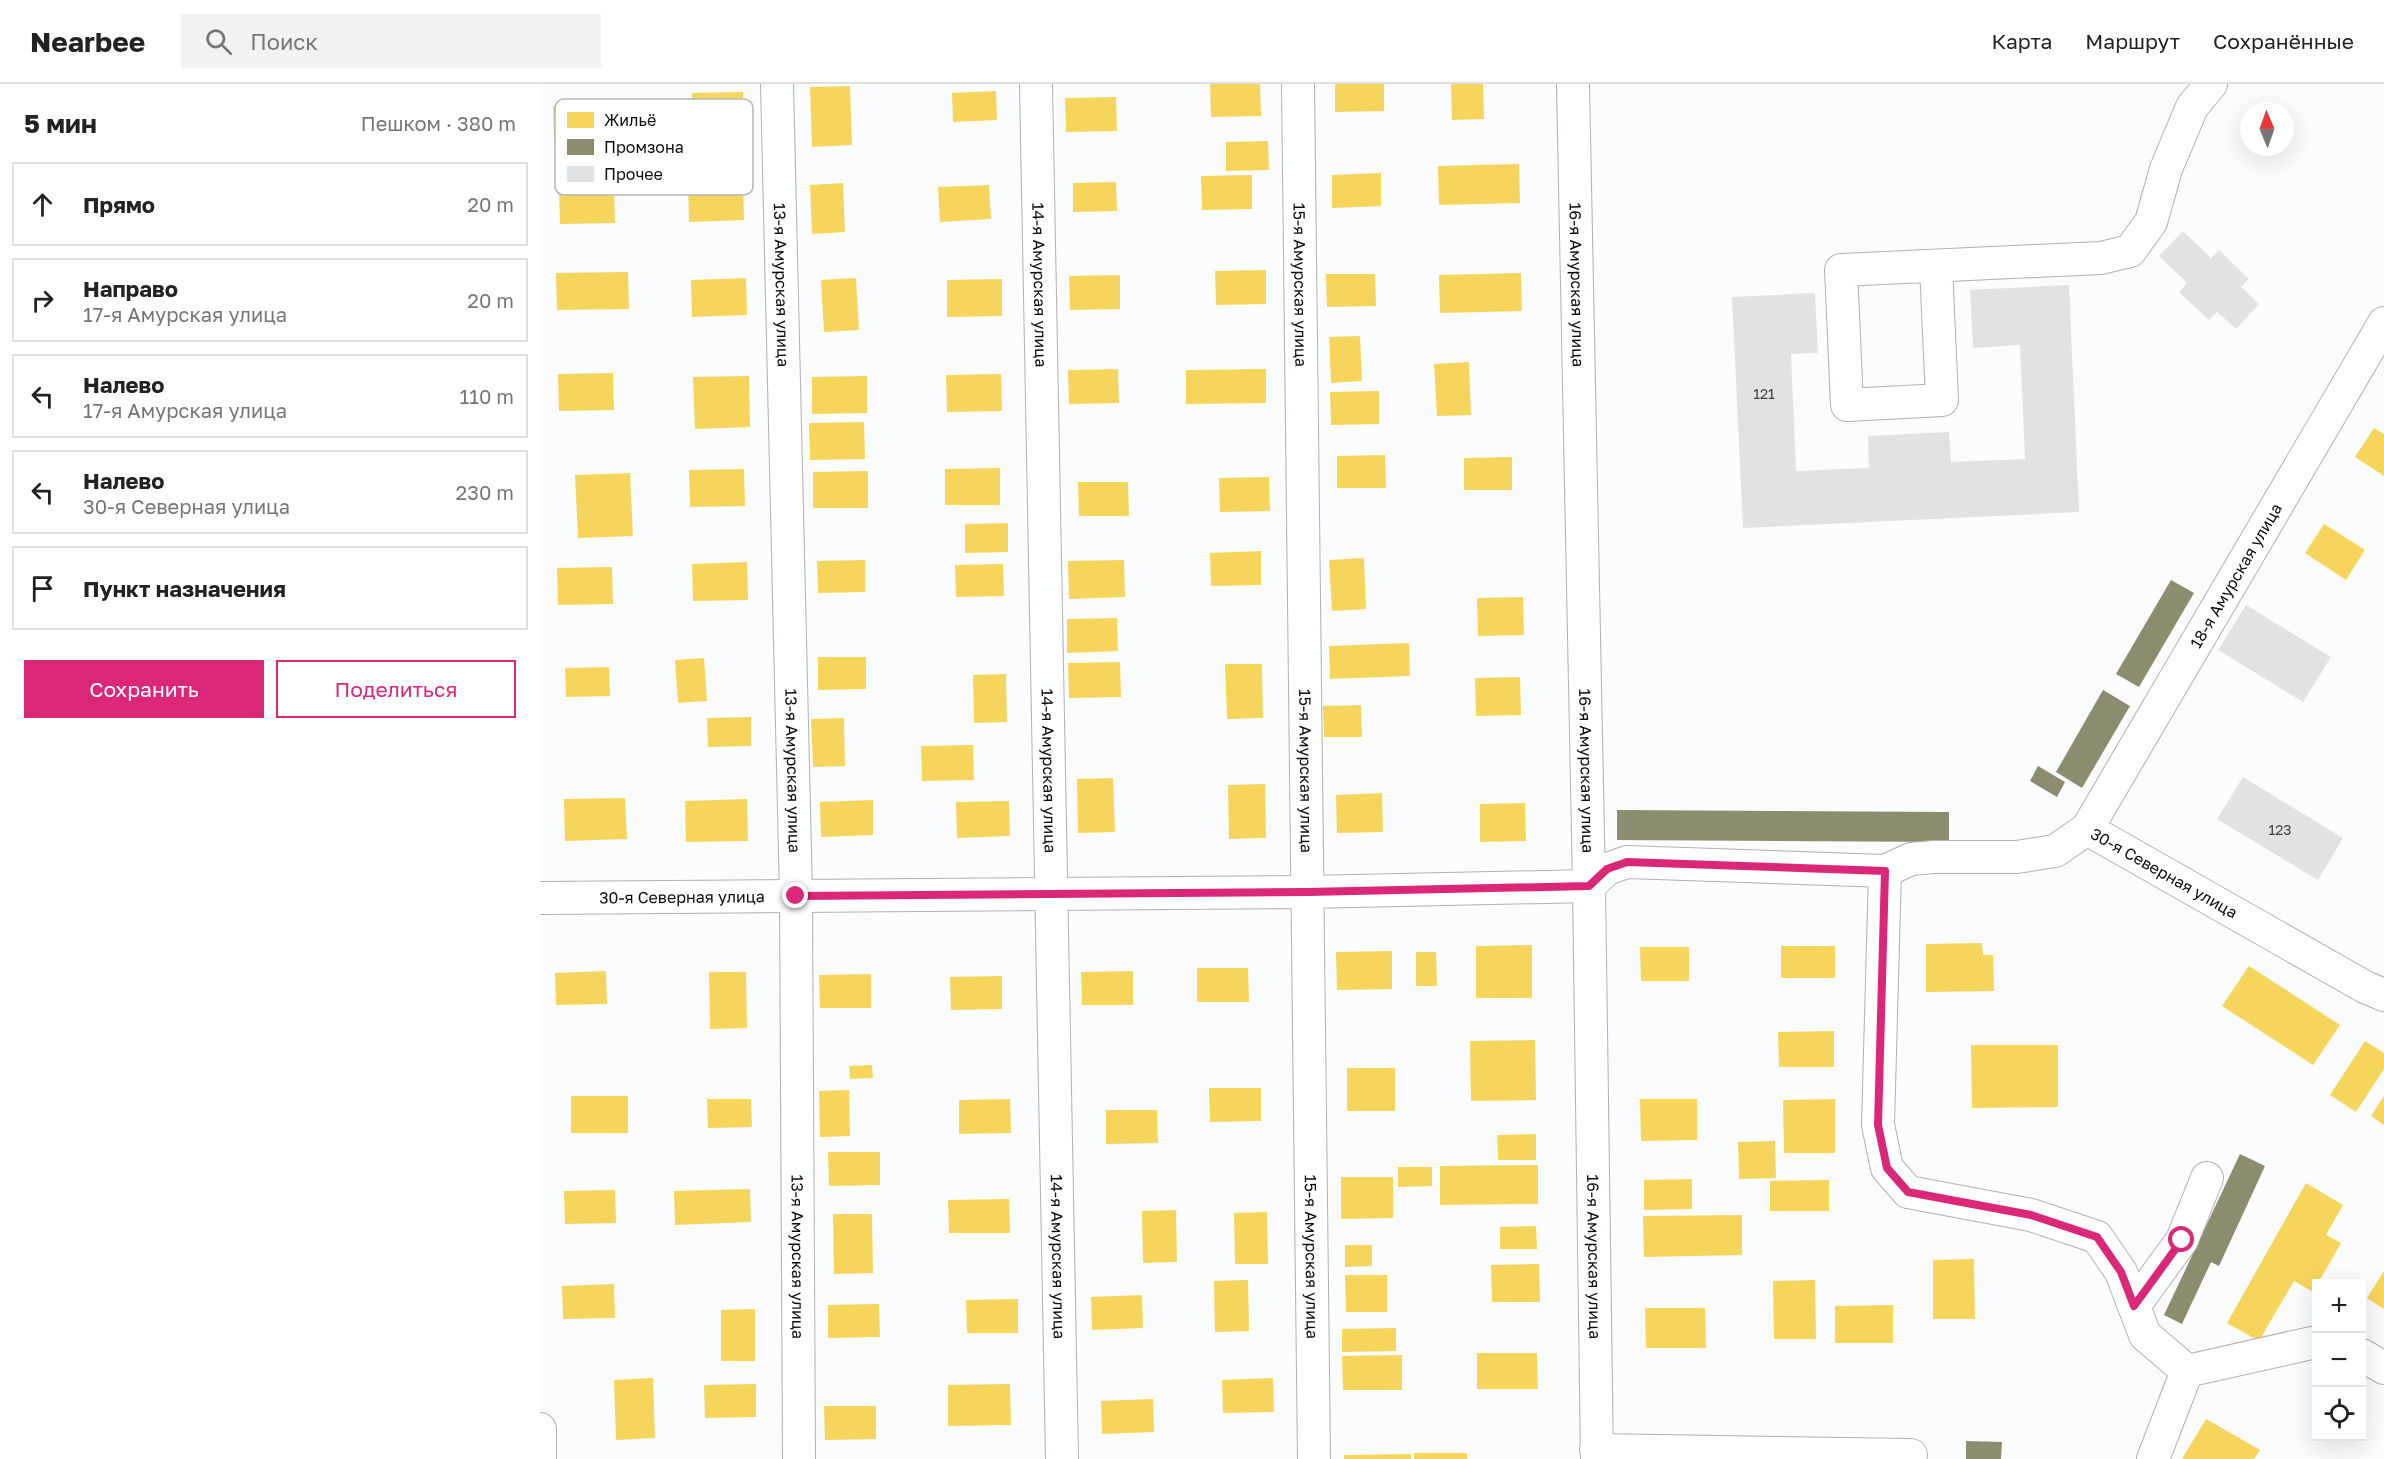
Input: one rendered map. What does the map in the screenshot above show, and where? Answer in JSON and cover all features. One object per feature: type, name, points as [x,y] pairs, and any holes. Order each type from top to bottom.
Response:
[{"type":"street","name":"13-я Амурская улица","points":[[777,84],[796,896],[799,1459]]},
{"type":"street","name":"14-я Амурская улица","points":[[1036,84],[1062,1459]]},
{"type":"street","name":"15-я Амурская улица","points":[[1298,84],[1314,1459]]},
{"type":"street","name":"16-я Амурская улица","points":[[1573,84],[1589,886],[1597,1455]]},
{"type":"street","points":[[1936,266],[1942,400],[1847,405],[1840,270],[2101,258],[2130,251],[2151,222],[2166,169],[2192,108],[2211,84]]},
{"type":"street","name":"18-я Амурская улица","points":[[2087,828],[2384,323]]},
{"type":"street","name":"30-я Северная улица","points":[[540,898],[1307,892],[1589,886],[1607,869],[1627,862],[1885,871],[1911,859],[2017,857],[2055,850],[2087,828],[2375,991]]},
{"type":"street","points":[[1885,871],[1878,1125],[1887,1168],[1908,1192],[2031,1215],[2097,1237],[2121,1272],[2145,1335],[2187,1371]]},
{"type":"street","points":[[2375,991],[2384,1016]]},
{"type":"street","points":[[2134,1306],[2182,1240],[2207,1178]]},
{"type":"street","points":[[2187,1371],[2312,1343]]},
{"type":"street","points":[[2366,1358],[2384,1368]]},
{"type":"street","points":[[2153,1459],[2187,1371]]},
{"type":"street","points":[[540,1429],[540,1459]]},
{"type":"street","points":[[1597,1455],[1911,1455]]},
{"type":"building: Жильё","points":[[1210,84],[1260,84],[1261,116],[1211,117]]},
{"type":"building: Жильё","points":[[1335,84],[1384,84],[1384,111],[1335,112]]},
{"type":"building: Жильё","points":[[1451,84],[1483,84],[1484,119],[1452,120]]},
{"type":"building: Жильё","points":[[850,86],[852,145],[812,147],[810,87]]},
{"type":"building: Жильё","points":[[996,91],[997,120],[953,122],[952,93]]},
{"type":"building: Жильё","points":[[743,92],[743,99],[692,99],[692,93]]},
{"type":"building: Жильё","points":[[1116,97],[1117,131],[1066,132],[1065,98]]},
{"type":"building: Жильё","points":[[553,106],[555,106],[555,143],[554,143]]},
{"type":"building: Жильё","points":[[1268,141],[1269,170],[1226,171],[1226,142]]},
{"type":"building: Жильё","points":[[1519,164],[1520,203],[1439,205],[1438,166]]},
{"type":"building: Жильё","points":[[1381,173],[1381,206],[1332,208],[1332,175]]},
{"type":"building: Жильё","points":[[1252,175],[1252,209],[1202,210],[1201,176]]},
{"type":"building: Жильё","points":[[1116,182],[1117,211],[1073,212],[1073,183]]},
{"type":"building: Жильё","points":[[843,183],[845,232],[812,234],[810,185]]},
{"type":"building: Жильё","points":[[989,185],[991,219],[940,222],[938,187]]},
{"type":"building: Жильё","points":[[559,195],[614,195],[615,223],[560,224]]},
{"type":"building: Жильё","points":[[688,195],[743,195],[744,220],[689,222]]},
{"type":"building: Жильё","points":[[1266,270],[1266,304],[1216,305],[1215,271]]},
{"type":"building: Жильё","points":[[628,272],[629,309],[557,310],[556,273]]},
{"type":"building: Жильё","points":[[1521,273],[1522,311],[1440,313],[1439,275]]},
{"type":"building: Жильё","points":[[1326,274],[1375,274],[1376,306],[1327,307]]},
{"type":"building: Жильё","points":[[1120,275],[1120,309],[1070,310],[1069,276]]},
{"type":"building: Жильё","points":[[746,278],[747,315],[692,317],[691,280]]},
{"type":"building: Жильё","points":[[856,278],[859,330],[824,332],[821,280]]},
{"type":"building: Жильё","points":[[1002,279],[1002,316],[947,317],[947,280]]},
{"type":"building: Жильё","points":[[1360,336],[1362,381],[1331,383],[1329,337]]},
{"type":"building: Жильё","points":[[1469,362],[1471,415],[1437,416],[1434,364]]},
{"type":"building: Жильё","points":[[1118,369],[1119,403],[1069,404],[1068,370]]},
{"type":"building: Жильё","points":[[1266,369],[1266,403],[1186,404],[1186,370]]},
{"type":"building: Жильё","points":[[613,373],[614,410],[559,411],[558,374]]},
{"type":"building: Жильё","points":[[1001,374],[1002,411],[947,412],[946,375]]},
{"type":"building: Жильё","points":[[749,376],[750,427],[695,429],[693,377]]},
{"type":"building: Жильё","points":[[867,376],[867,413],[812,414],[812,377]]},
{"type":"building: Жильё","points":[[1379,391],[1379,424],[1331,425],[1330,392]]},
{"type":"building: Жильё","points":[[864,422],[865,459],[810,460],[809,423]]},
{"type":"building: Жильё","points":[[2374,428],[2384,434],[2384,476],[2355,457]]},
{"type":"building: Жильё","points":[[1385,455],[1386,488],[1337,488],[1337,456]]},
{"type":"building: Жильё","points":[[1512,457],[1512,490],[1464,490],[1464,458]]},
{"type":"building: Жильё","points":[[1000,468],[1000,505],[945,505],[945,469]]},
{"type":"building: Жильё","points":[[744,469],[745,506],[690,507],[689,470]]},
{"type":"building: Жильё","points":[[868,471],[868,508],[813,508],[813,472]]},
{"type":"building: Жильё","points":[[630,473],[633,536],[578,538],[575,475]]},
{"type":"building: Жильё","points":[[1269,477],[1270,511],[1220,512],[1219,478]]},
{"type":"building: Жильё","points":[[1078,482],[1128,482],[1129,516],[1079,516]]},
{"type":"building: Жильё","points":[[1008,523],[1008,552],[965,553],[965,524]]},
{"type":"building: Жильё","points":[[2324,524],[2365,550],[2346,580],[2305,553]]},
{"type":"building: Жильё","points":[[1261,551],[1261,585],[1211,586],[1210,553]]},
{"type":"building: Жильё","points":[[1364,558],[1366,609],[1332,611],[1329,560]]},
{"type":"building: Жильё","points":[[865,560],[865,592],[818,593],[817,561]]},
{"type":"building: Жильё","points":[[1124,560],[1125,597],[1069,599],[1068,561]]},
{"type":"building: Жильё","points":[[747,562],[748,600],[693,601],[692,564]]},
{"type":"building: Жильё","points":[[1003,564],[1004,596],[956,597],[955,565]]},
{"type":"building: Жильё","points":[[612,567],[613,604],[558,605],[557,568]]},
{"type":"building: Жильё","points":[[1523,597],[1524,635],[1478,636],[1477,598]]},
{"type":"building: Жильё","points":[[1117,618],[1118,651],[1067,653],[1067,619]]},
{"type":"building: Жильё","points":[[1409,643],[1410,676],[1330,679],[1329,646]]},
{"type":"building: Жильё","points":[[818,657],[866,657],[866,689],[818,690]]},
{"type":"building: Жильё","points":[[704,658],[707,701],[678,703],[675,660]]},
{"type":"building: Жильё","points":[[1120,662],[1121,697],[1069,698],[1068,663]]},
{"type":"building: Жильё","points":[[1225,664],[1262,664],[1263,718],[1227,719]]},
{"type":"building: Жильё","points":[[609,667],[610,696],[566,697],[565,668]]},
{"type":"building: Жильё","points":[[1006,674],[1007,722],[974,723],[973,675]]},
{"type":"building: Жильё","points":[[1520,677],[1521,715],[1476,716],[1475,678]]},
{"type":"building: Жильё","points":[[1361,705],[1362,737],[1324,737],[1323,706]]},
{"type":"building: Жильё","points":[[751,717],[751,746],[708,747],[707,718]]},
{"type":"building: Жильё","points":[[844,718],[845,766],[813,767],[811,719]]},
{"type":"building: Жильё","points":[[973,745],[974,780],[922,781],[921,746]]},
{"type":"building: Жильё","points":[[1113,778],[1115,832],[1078,833],[1077,779]]},
{"type":"building: Жильё","points":[[1265,784],[1266,838],[1229,839],[1228,785]]},
{"type":"building: Жильё","points":[[1382,793],[1383,832],[1337,833],[1336,795]]},
{"type":"building: Жильё","points":[[625,798],[627,839],[565,841],[564,799]]},
{"type":"building: Жильё","points":[[747,799],[748,841],[686,842],[685,801]]},
{"type":"building: Жильё","points":[[873,800],[873,835],[821,837],[820,802]]},
{"type":"building: Жильё","points":[[1009,801],[1010,836],[957,838],[956,802]]},
{"type":"building: Жильё","points":[[1525,803],[1526,841],[1480,842],[1480,804]]},
{"type":"building: Жильё","points":[[1982,943],[1983,955],[1993,955],[1994,991],[1926,992],[1926,944]]},
{"type":"building: Жильё","points":[[1532,945],[1532,998],[1476,998],[1476,946]]},
{"type":"building: Жильё","points":[[1781,946],[1835,946],[1835,978],[1781,978]]},
{"type":"building: Жильё","points":[[1640,947],[1689,947],[1689,981],[1641,981]]},
{"type":"building: Жильё","points":[[1392,951],[1392,989],[1337,990],[1336,952]]},
{"type":"building: Жильё","points":[[1416,952],[1436,952],[1437,986],[1416,986]]},
{"type":"building: Жильё","points":[[2249,966],[2340,1025],[2313,1065],[2222,1006]]},
{"type":"building: Жильё","points":[[1197,968],[1248,968],[1249,1002],[1197,1002]]},
{"type":"building: Жильё","points":[[606,971],[607,1004],[556,1005],[555,973]]},
{"type":"building: Жильё","points":[[1133,971],[1133,1005],[1082,1005],[1081,972]]},
{"type":"building: Жильё","points":[[709,972],[746,972],[747,1028],[710,1029]]},
{"type":"building: Жильё","points":[[871,974],[871,1008],[820,1008],[819,975]]},
{"type":"building: Жильё","points":[[1002,976],[1002,1009],[951,1010],[950,977]]},
{"type":"building: Жильё","points":[[1834,1031],[1834,1067],[1779,1067],[1778,1032]]},
{"type":"building: Жильё","points":[[1535,1040],[1536,1100],[1471,1101],[1470,1041]]},
{"type":"building: Жильё","points":[[2365,1041],[2384,1053],[2384,1069],[2356,1112],[2330,1095]]},
{"type":"building: Жильё","points":[[1971,1045],[2058,1045],[2058,1107],[1972,1108]]},
{"type":"building: Жильё","points":[[872,1065],[873,1078],[850,1079],[849,1066]]},
{"type":"building: Жильё","points":[[1347,1068],[1395,1068],[1395,1111],[1347,1111]]},
{"type":"building: Жильё","points":[[1209,1088],[1261,1088],[1261,1121],[1210,1122]]},
{"type":"building: Жильё","points":[[849,1090],[850,1136],[820,1137],[819,1091]]},
{"type":"building: Жильё","points":[[571,1096],[628,1096],[628,1133],[571,1133]]},
{"type":"building: Жильё","points":[[2384,1096],[2384,1125],[2371,1116]]},
{"type":"building: Жильё","points":[[707,1099],[751,1099],[752,1127],[708,1128]]},
{"type":"building: Жильё","points":[[1010,1099],[1011,1133],[959,1134],[959,1100]]},
{"type":"building: Жильё","points":[[1640,1099],[1697,1099],[1697,1140],[1641,1141]]},
{"type":"building: Жильё","points":[[1835,1099],[1835,1153],[1784,1153],[1783,1100]]},
{"type":"building: Жильё","points":[[1106,1110],[1157,1110],[1158,1143],[1106,1144]]},
{"type":"building: Жильё","points":[[1536,1134],[1536,1160],[1498,1160],[1497,1135]]},
{"type":"building: Жильё","points":[[1775,1141],[1776,1178],[1739,1179],[1738,1142]]},
{"type":"building: Жильё","points":[[828,1152],[880,1152],[880,1185],[829,1186]]},
{"type":"building: Жильё","points":[[1538,1165],[1538,1204],[1440,1205],[1440,1166]]},
{"type":"building: Жильё","points":[[1398,1167],[1432,1167],[1432,1186],[1398,1187]]},
{"type":"building: Жильё","points":[[1341,1177],[1393,1177],[1393,1218],[1341,1219]]},
{"type":"building: Жильё","points":[[1692,1179],[1692,1209],[1644,1210],[1644,1180]]},
{"type":"building: Жильё","points":[[1829,1180],[1829,1211],[1770,1211],[1770,1181]]},
{"type":"building: Жильё","points":[[2306,1183],[2343,1205],[2326,1235],[2341,1243],[2320,1279],[2312,1279],[2312,1291],[2294,1281],[2259,1341],[2227,1323]]},
{"type":"building: Жильё","points":[[750,1189],[751,1222],[675,1225],[674,1191]]},
{"type":"building: Жильё","points":[[615,1190],[616,1223],[565,1224],[564,1191]]},
{"type":"building: Жильё","points":[[1009,1199],[1010,1233],[949,1233],[948,1200]]},
{"type":"building: Жильё","points":[[1176,1210],[1177,1262],[1143,1263],[1142,1211]]},
{"type":"building: Жильё","points":[[1267,1212],[1268,1264],[1235,1264],[1234,1213]]},
{"type":"building: Жильё","points":[[833,1214],[872,1214],[873,1273],[834,1274]]},
{"type":"building: Жильё","points":[[1742,1215],[1742,1255],[1644,1257],[1643,1216]]},
{"type":"building: Жильё","points":[[1536,1226],[1537,1249],[1500,1249],[1500,1227]]},
{"type":"building: Жильё","points":[[1345,1245],[1372,1245],[1372,1266],[1345,1267]]},
{"type":"building: Жильё","points":[[1974,1259],[1975,1319],[1933,1319],[1933,1260]]},
{"type":"building: Жильё","points":[[1539,1264],[1540,1302],[1492,1302],[1491,1265]]},
{"type":"building: Жильё","points":[[2384,1271],[2384,1309],[2367,1298]]},
{"type":"building: Жильё","points":[[1345,1275],[1387,1275],[1387,1312],[1346,1312]]},
{"type":"building: Жильё","points":[[1248,1280],[1249,1331],[1215,1332],[1214,1281]]},
{"type":"building: Жильё","points":[[1815,1280],[1816,1339],[1774,1339],[1773,1281]]},
{"type":"building: Жильё","points":[[614,1284],[615,1318],[563,1319],[562,1286]]},
{"type":"building: Жильё","points":[[1142,1295],[1143,1328],[1092,1330],[1091,1297]]},
{"type":"building: Жильё","points":[[1018,1299],[1018,1333],[967,1333],[966,1300]]},
{"type":"building: Жильё","points":[[879,1304],[880,1337],[828,1338],[828,1305]]},
{"type":"building: Жильё","points":[[1893,1305],[1893,1343],[1835,1343],[1835,1306]]},
{"type":"building: Жильё","points":[[1645,1308],[1705,1308],[1706,1348],[1646,1348]]},
{"type":"building: Жильё","points":[[755,1309],[755,1361],[721,1361],[721,1310]]},
{"type":"building: Жильё","points":[[1396,1328],[1396,1351],[1342,1352],[1342,1329]]},
{"type":"building: Жильё","points":[[1477,1353],[1537,1353],[1538,1389],[1477,1389]]},
{"type":"building: Жильё","points":[[1402,1355],[1402,1390],[1343,1390],[1342,1356]]},
{"type":"building: Жильё","points":[[653,1378],[655,1438],[616,1440],[614,1380]]},
{"type":"building: Жильё","points":[[1273,1378],[1274,1412],[1223,1413],[1222,1380]]},
{"type":"building: Жильё","points":[[756,1384],[756,1417],[705,1418],[704,1385]]},
{"type":"building: Жильё","points":[[1010,1384],[1011,1425],[948,1426],[948,1385]]},
{"type":"building: Жильё","points":[[1153,1399],[1154,1432],[1102,1434],[1101,1401]]},
{"type":"building: Жильё","points":[[824,1406],[876,1406],[876,1439],[825,1440]]},
{"type":"building: Жильё","points":[[2206,1419],[2260,1450],[2254,1459],[2182,1459]]},
{"type":"building: Жильё","points":[[1414,1453],[1467,1453],[1467,1459],[1414,1459]]},
{"type":"building: Жильё","points":[[1411,1454],[1411,1459],[1344,1459],[1344,1455]]},
{"type":"building: Промзона","points":[[2171,580],[2194,593],[2139,687],[2116,674]]},
{"type":"building: Промзона","points":[[2103,690],[2130,706],[2082,788],[2056,772]]},
{"type":"building: Промзона","points":[[2038,766],[2065,782],[2057,797],[2030,781]]},
{"type":"building: Промзона","points":[[1617,810],[1949,812],[1949,842],[1617,840]]},
{"type":"building: Промзона","points":[[2240,1154],[2265,1166],[2219,1266],[2211,1262],[2182,1324],[2164,1315]]},
{"type":"building: Промзона","points":[[1966,1441],[2002,1442],[2001,1459],[1966,1459]]},
{"type":"building: Прочее","points":[[2183,231],[2211,258],[2219,250],[2249,279],[2241,287],[2259,304],[2236,329],[2217,312],[2209,320],[2179,292],[2187,283],[2159,256]]},
{"type":"building: Прочее","points":[[2069,285],[2079,512],[1743,528],[1732,297],[1815,293],[1818,353],[1791,354],[1796,471],[1869,468],[1868,436],[1949,432],[1951,462],[2025,459],[2020,345],[1973,348],[1970,290]]},
{"type":"building: Прочее","points":[[2246,605],[2331,657],[2303,702],[2218,650]]},
{"type":"building: Прочее","points":[[2243,777],[2343,838],[2318,880],[2217,819]]},
{"type":"route","points":[[796,896],[1307,892],[1589,886],[1607,869],[1627,862],[1885,871],[1878,1125],[1887,1168],[1908,1192],[2031,1215],[2097,1237],[2121,1272],[2134,1306],[2182,1240]]}]
